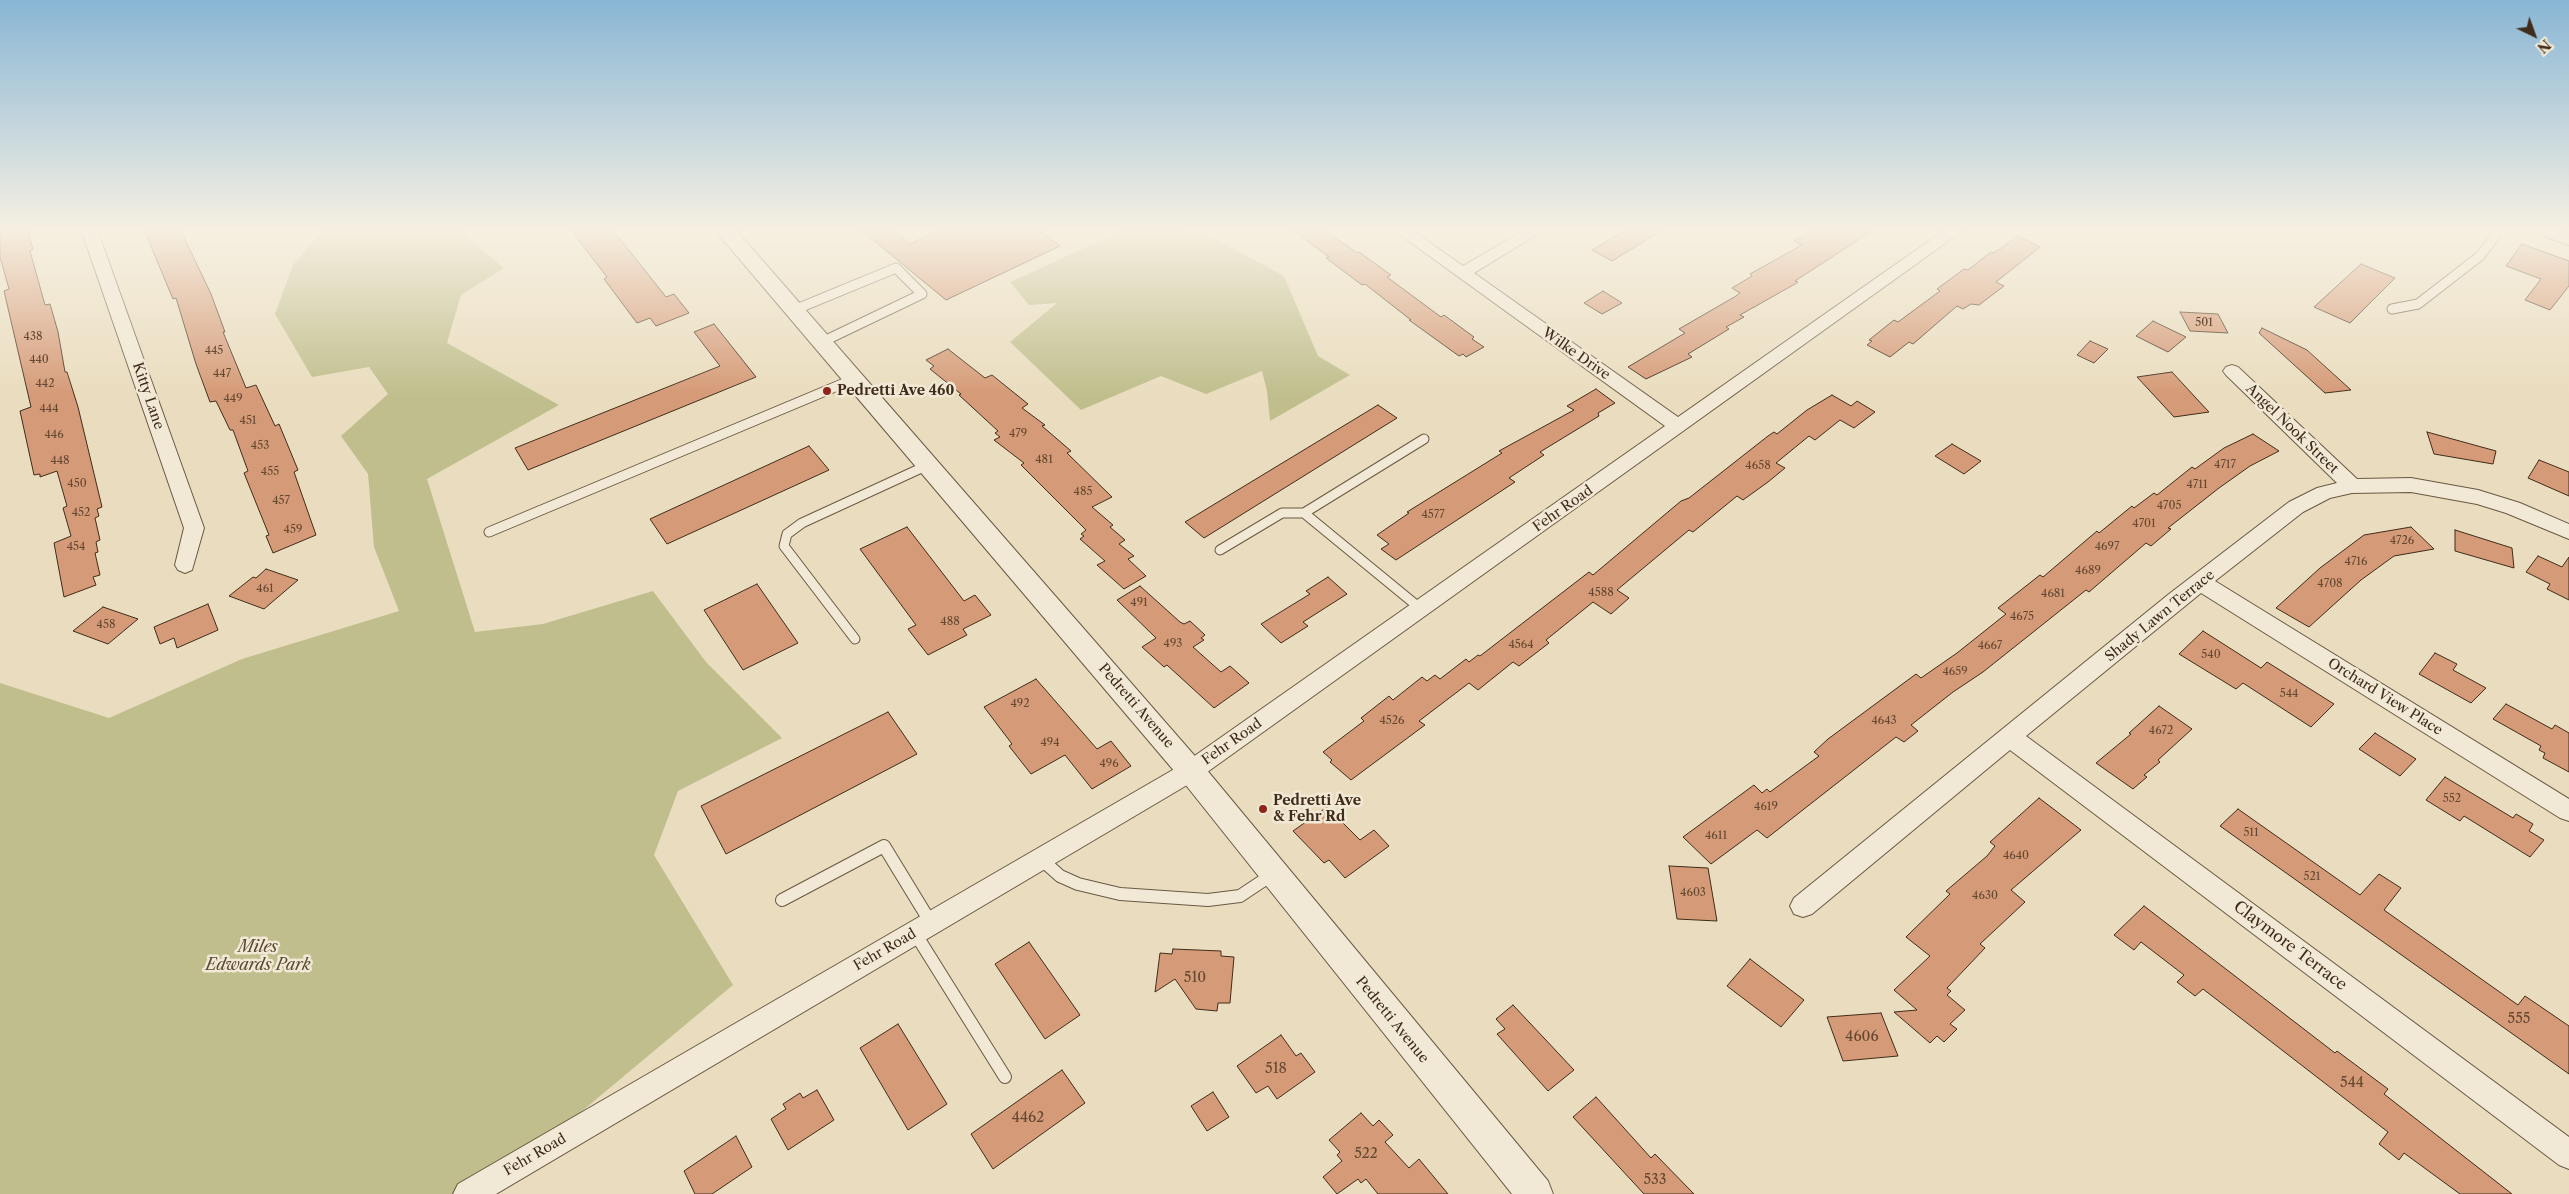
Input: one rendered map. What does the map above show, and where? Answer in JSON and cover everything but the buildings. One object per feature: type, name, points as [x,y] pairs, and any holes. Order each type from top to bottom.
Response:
[{"type":"street","name":"Kitty Lane","points":[[109,285],[194,528],[185,565]]},
{"type":"street","name":"Pedretti Avenue","points":[[772,285],[1191,771],[1397,1028],[1535,1194]]},
{"type":"street","name":"Wilke Drive","points":[[1479,285],[1679,427]]},
{"type":"street","name":"Fehr Road","points":[[468,1194],[1191,771],[1879,285]]},
{"type":"street","name":"Angel Nook Street","points":[[2232,371],[2352,486]]},
{"type":"street","name":"Shady Lawn Terrace","points":[[1803,906],[2296,506],[2324,493],[2352,486],[2411,485],[2444,489],[2513,508],[2569,532]]},
{"type":"street","name":"Orchard View Place","points":[[2202,583],[2569,811]]},
{"type":"street","name":"Claymore Terrace","points":[[2010,737],[2569,1156]]},
{"type":"lane","points":[[794,310],[855,285]]},
{"type":"lane","points":[[822,342],[922,294],[913,285]]},
{"type":"lane","points":[[2392,310],[2418,304],[2443,285]]},
{"type":"lane","points":[[489,532],[854,379]]},
{"type":"lane","points":[[1220,550],[1282,513],[1304,513],[1424,439]]},
{"type":"lane","points":[[855,639],[784,546],[787,534],[802,523],[928,465]]},
{"type":"lane","points":[[1304,513],[1421,609]]},
{"type":"lane","points":[[782,900],[884,846],[923,928],[1005,1077]]},
{"type":"lane","points":[[1041,859],[1060,876],[1078,884],[1120,894],[1208,900],[1240,896],[1273,874]]},
{"type":"green space","name":"Miles Edwards Park","points":[[286,285],[477,285],[461,295],[447,343],[559,405],[427,479],[475,632],[543,624],[653,591],[706,662],[782,738],[678,791],[654,855],[733,985],[515,1167],[468,1194],[0,1194],[0,683],[109,718],[242,659],[399,611],[374,547],[368,474],[341,436],[388,394],[369,367],[312,377],[275,314]]},
{"type":"green space","points":[[1012,285],[1288,285],[1318,356],[1350,375],[1270,421],[1267,391],[1262,371],[1206,394],[1161,376],[1081,410],[1010,342],[1057,303],[1029,305]]},
{"type":"place","name":"Pedretti Ave 460","points":[[827,391]]},
{"type":"place","name":"Pedretti Ave & Fehr Rd","points":[[1263,809]]}]
